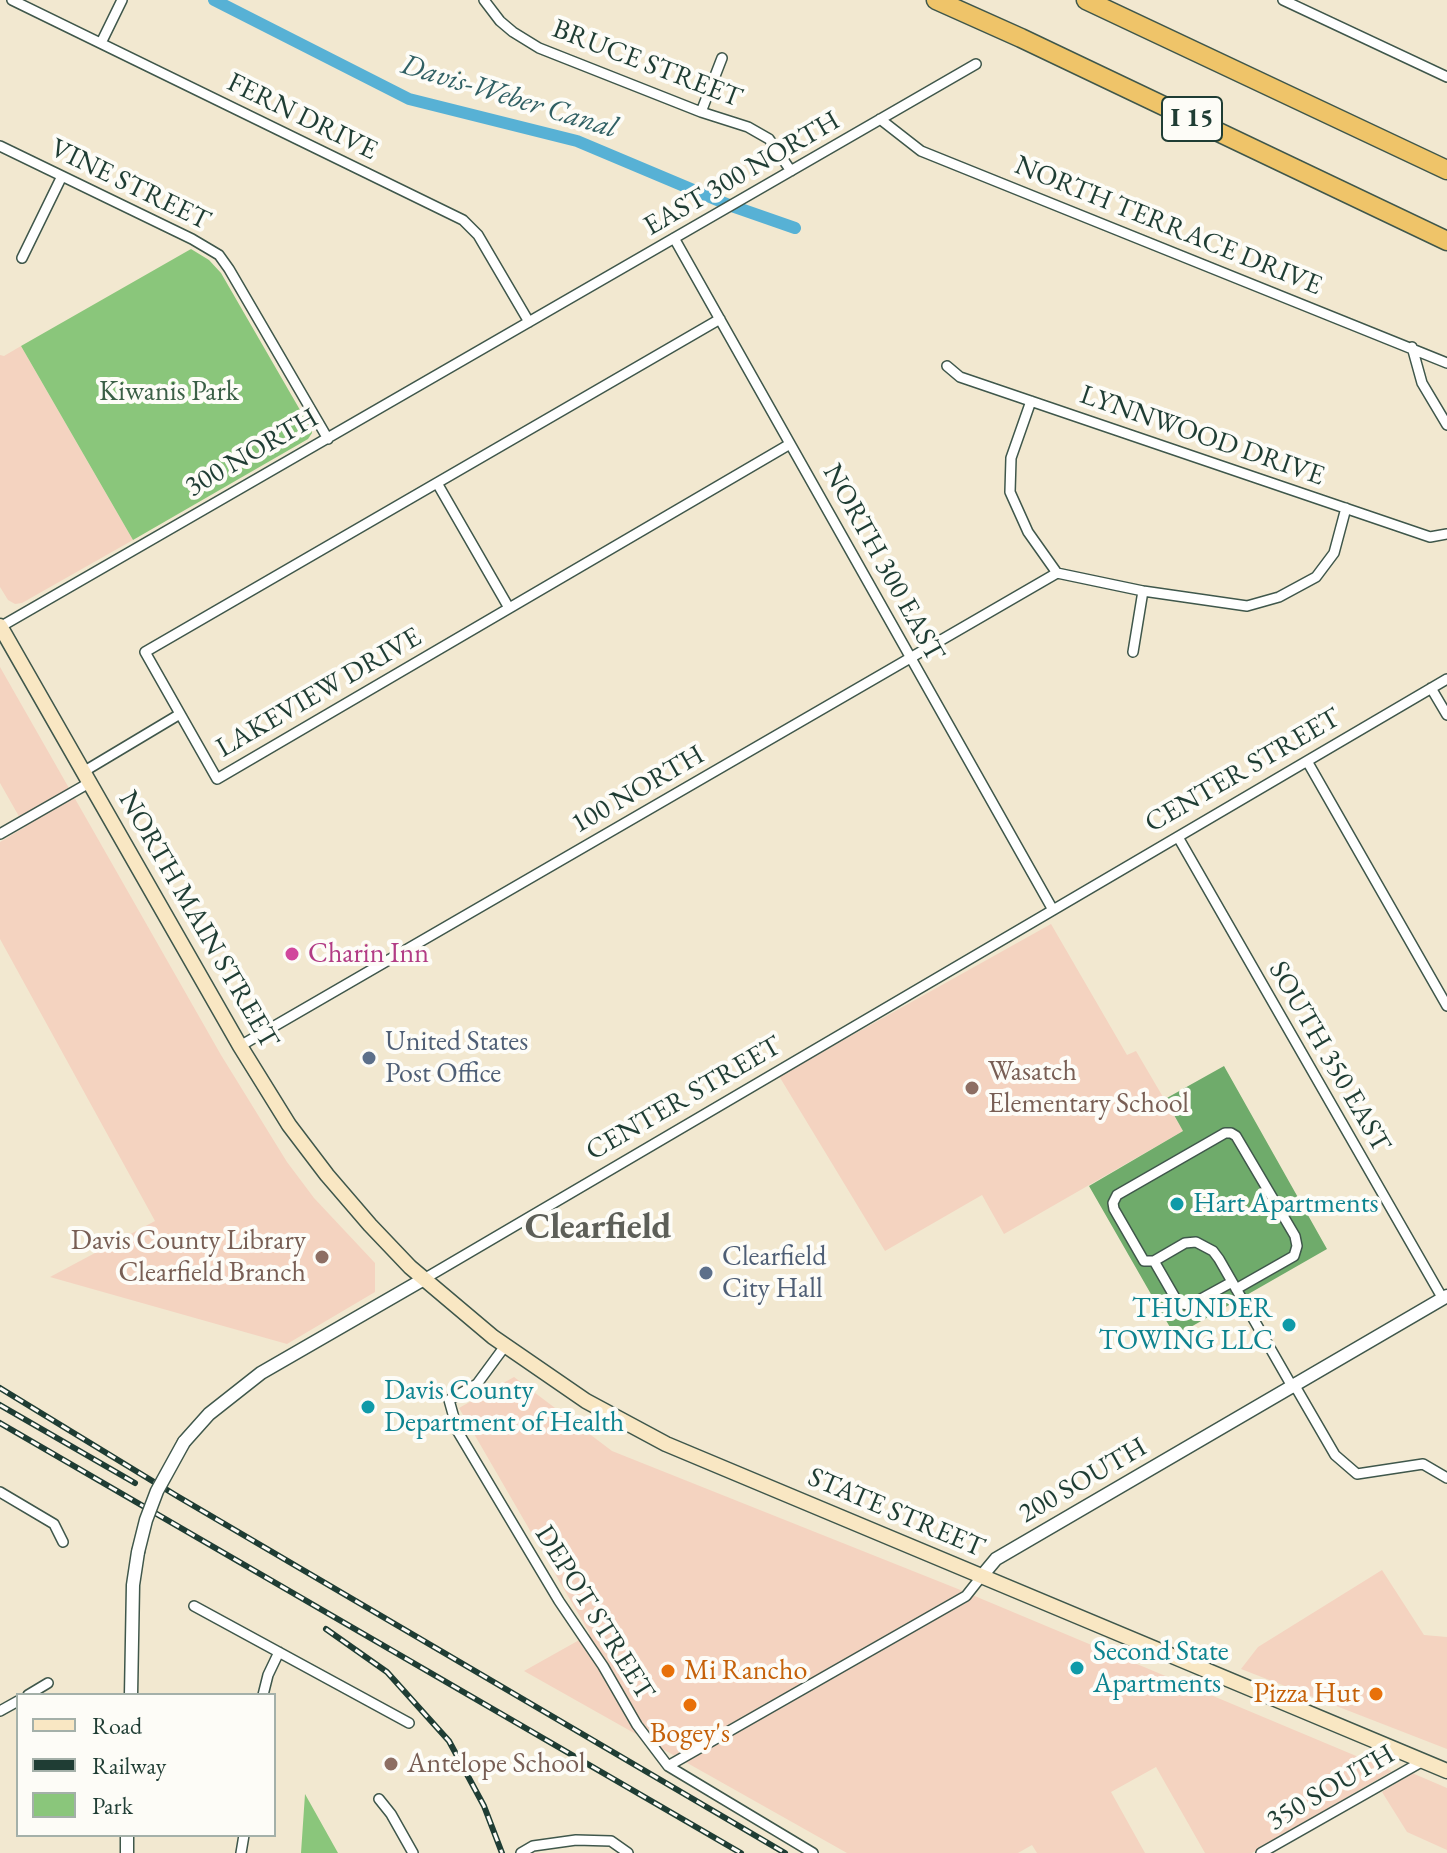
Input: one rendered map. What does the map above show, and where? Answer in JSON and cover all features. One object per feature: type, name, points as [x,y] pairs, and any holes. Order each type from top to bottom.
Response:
[{"type":"highway","name":"I 15","points":[[936,0],[1447,241]]},
{"type":"highway","name":"I 15","points":[[1086,0],[1447,170]]},
{"type":"main road","name":"NORTH MAIN STREET","points":[[0,627],[240,1046],[302,1143],[370,1225]]},
{"type":"main road","name":"STATE STREET","points":[[370,1225],[424,1279],[505,1346],[576,1395],[654,1438],[1447,1771]]},
{"type":"street","name":"FERN DRIVE","points":[[12,0],[463,220],[478,235],[529,322]]},
{"type":"street","points":[[101,43],[122,0]]},
{"type":"street","name":"BRUCE STREET","points":[[484,0],[500,21],[539,48],[701,112],[748,127],[769,139],[791,171]]},
{"type":"street","points":[[1283,0],[1447,77]]},
{"type":"street","points":[[701,112],[722,58]]},
{"type":"street","name":"EAST 300 NORTH","points":[[529,322],[976,64]]},
{"type":"street","name":"NORTH TERRACE DRIVE","points":[[880,119],[921,151],[1447,363]]},
{"type":"street","name":"VINE STREET","points":[[0,146],[219,255],[328,439]]},
{"type":"street","points":[[22,258],[62,176]]},
{"type":"street","name":"NORTH 300 EAST","points":[[674,238],[1053,910]]},
{"type":"street","name":"LAKEVIEW DRIVE","points":[[720,319],[145,652],[217,779],[790,444]]},
{"type":"street","name":"300 NORTH","points":[[0,627],[529,322]]},
{"type":"street","points":[[1412,347],[1422,383],[1447,425]]},
{"type":"street","name":"LYNNWOOD DRIVE","points":[[947,366],[960,377],[1430,537],[1447,534]]},
{"type":"street","points":[[1031,401],[1011,458],[1010,492],[1028,532],[1057,573],[1143,591],[1247,606],[1279,597],[1316,577],[1334,553],[1346,508]]},
{"type":"street","points":[[437,483],[509,608]]},
{"type":"street","name":"100 NORTH","points":[[240,1046],[1057,573]]},
{"type":"street","points":[[1133,652],[1143,591]]},
{"type":"street","name":"CENTER STREET","points":[[131,1693],[133,1585],[146,1520],[157,1491],[184,1442],[209,1414],[261,1373],[1447,679]]},
{"type":"street","points":[[1431,688],[1447,715]]},
{"type":"street","name":"LAKEVIEW DRIVE","points":[[0,834],[180,714]]},
{"type":"street","points":[[1307,761],[1447,1006]]},
{"type":"street","name":"SOUTH 350 EAST","points":[[1178,837],[1445,1298]]},
{"type":"street","points":[[1154,1261],[1177,1301],[1190,1305],[1234,1285],[1294,1256],[1297,1246],[1295,1236],[1236,1136],[1225,1133],[1117,1195],[1114,1209],[1144,1261],[1154,1261],[1185,1243],[1196,1242],[1213,1251],[1234,1285],[1335,1455],[1357,1474],[1423,1464],[1447,1478]]},
{"type":"street","name":"200 SOUTH","points":[[668,1766],[966,1596],[996,1559],[1445,1298]]},
{"type":"street","name":"DEPOT STREET","points":[[505,1346],[477,1384],[449,1400],[458,1432],[637,1725],[668,1766],[813,1853]]},
{"type":"street","points":[[0,1492],[54,1524],[63,1542]]},
{"type":"street","points":[[194,1606],[409,1723]]},
{"type":"street","points":[[264,1693],[279,1652]]},
{"type":"street","points":[[31,1693],[48,1683]]},
{"type":"street","name":"350 SOUTH","points":[[1261,1853],[1423,1761]]},
{"type":"street","points":[[379,1799],[413,1853]]},
{"type":"street","points":[[521,1853],[533,1846],[576,1840],[611,1841],[628,1853]]},
{"type":"shaded area","points":[[21,346],[133,540],[22,603],[15,604],[8,600],[0,587],[0,355],[4,356]]},
{"type":"shaded area","points":[[0,667],[221,1055],[287,1162],[314,1198],[375,1263],[375,1292],[287,1344],[50,1277],[155,1221],[0,939],[0,842],[25,827],[0,783]]},
{"type":"shaded area","name":"Wasatch Elementary School","points":[[1051,924],[1127,1055],[1136,1051],[1183,1131],[1004,1234],[982,1195],[885,1251],[779,1076]]},
{"type":"shaded area","points":[[514,1377],[612,1451],[958,1589],[1392,1771],[1252,1853],[1205,1853],[1156,1767],[1111,1792],[1145,1853],[1037,1853],[1032,1845],[1018,1853],[847,1853],[524,1671],[590,1634],[459,1408]]},
{"type":"shaded area","points":[[1382,1570],[1424,1635],[1447,1637],[1447,1749],[1241,1669],[1258,1647]]},
{"type":"shaded area","points":[[1412,1773],[1447,1788],[1447,1850],[1407,1832],[1382,1792]]},
{"type":"green space","name":"Kiwanis Park","points":[[191,249],[209,260],[221,273],[312,433],[308,439],[133,540],[21,346]]},
{"type":"green space","points":[[1224,1066],[1327,1249],[1175,1336],[1089,1186],[1183,1131],[1165,1099]]},
{"type":"green space","points":[[305,1794],[338,1853],[301,1853]]},
{"type":"waterway","name":"Davis-Weber Canal","points":[[214,0],[409,99],[577,141],[729,205],[795,228]]},
{"type":"railway","points":[[0,1388],[177,1496],[785,1853]]},
{"type":"railway","points":[[0,1405],[135,1483]]},
{"type":"railway","points":[[0,1423],[741,1853]]},
{"type":"railway","points":[[326,1629],[387,1672],[449,1741],[484,1806],[502,1853]]},
{"type":"place","name":"Charin Inn","points":[[292,954]]},
{"type":"place","name":"United States Post Office","points":[[369,1058]]},
{"type":"place","name":"Wasatch Elementary School","points":[[972,1088]]},
{"type":"place","name":"Hart Apartments","points":[[1177,1204]]},
{"type":"place","name":"Davis County Library Clearfield Branch","points":[[322,1257]]},
{"type":"place","name":"Clearfield City Hall","points":[[706,1273]]},
{"type":"place","name":"THUNDER TOWING LLC","points":[[1289,1325]]},
{"type":"place","name":"Davis County Department of Health","points":[[368,1407]]},
{"type":"place","name":"Second State Apartments","points":[[1077,1668]]},
{"type":"place","name":"Mi Rancho","points":[[668,1671]]},
{"type":"place","name":"Pizza Hut","points":[[1376,1694]]},
{"type":"place","name":"Bogey's","points":[[690,1705]]},
{"type":"place","name":"Antelope School","points":[[391,1764]]},
{"type":"district","name":"Clearfield","points":[[598,1228]]}]
